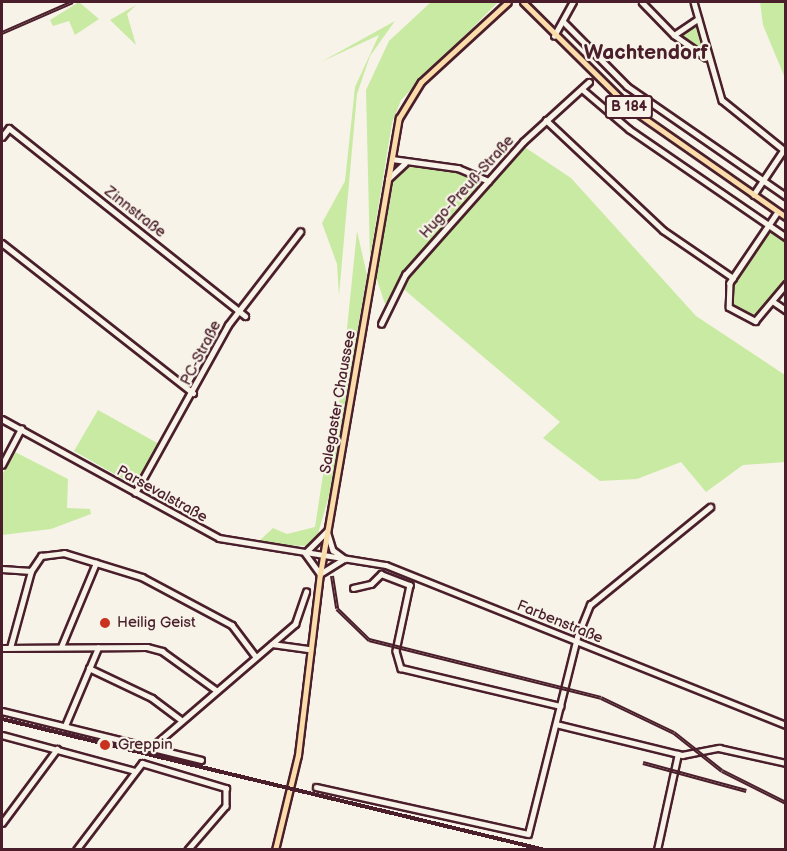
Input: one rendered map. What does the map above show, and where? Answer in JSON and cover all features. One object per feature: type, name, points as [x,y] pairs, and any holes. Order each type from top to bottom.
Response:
[{"type":"main road","name":"Salegaster Chaussee","points":[[275,849],[299,750],[308,649],[399,118],[413,91],[503,4],[508,2]]},
{"type":"main road","name":"B 184","points":[[523,2],[612,93],[687,150],[786,217]]},
{"type":"street","points":[[554,36],[573,2]]},
{"type":"street","points":[[642,2],[674,35],[706,57]]},
{"type":"street","points":[[694,2],[715,87],[733,114],[783,150]]},
{"type":"street","points":[[674,35],[698,19]]},
{"type":"street","points":[[563,21],[627,86],[786,196]]},
{"type":"street","name":"Hugo-Preuß-Straße","points":[[381,324],[405,275],[488,181],[546,120],[590,82]]},
{"type":"street","points":[[582,89],[629,129],[786,237]]},
{"type":"street","points":[[546,120],[663,230],[733,278]]},
{"type":"street","name":"Zinnstraße","points":[[2,137],[9,128],[245,316]]},
{"type":"street","points":[[754,195],[783,150],[786,140]]},
{"type":"street","points":[[392,159],[458,168],[488,181]]},
{"type":"street","points":[[388,179],[408,162]]},
{"type":"street","points":[[778,212],[733,278],[727,302],[743,318],[760,319],[786,284]]},
{"type":"street","name":"PC-Straße","points":[[135,493],[194,393],[237,310],[300,232]]},
{"type":"street","points":[[2,243],[194,393]]},
{"type":"street","points":[[774,302],[786,310]]},
{"type":"street","name":"Parsevalstraße","points":[[2,419],[224,540],[323,556]]},
{"type":"street","points":[[2,465],[21,429]]},
{"type":"street","points":[[316,787],[528,834],[576,642],[592,603],[710,507]]},
{"type":"street","points":[[327,531],[331,548],[345,559],[320,574],[305,553],[327,531]]},
{"type":"street","points":[[10,648],[31,571],[41,556],[64,553],[142,577],[228,621],[256,657]]},
{"type":"street","name":"Farbenstraße","points":[[323,556],[386,565],[786,725]]},
{"type":"street","points":[[61,647],[96,563]]},
{"type":"street","points":[[2,569],[31,571]]},
{"type":"street","points":[[353,588],[371,584],[375,574],[410,585],[396,651],[401,668],[561,706]]},
{"type":"street","points":[[152,747],[180,719],[272,644],[299,618],[306,592]]},
{"type":"street","points":[[272,644],[308,649]]},
{"type":"street","points":[[2,648],[61,647],[162,651],[216,690]]},
{"type":"street","points":[[65,726],[98,648]]},
{"type":"street","points":[[89,668],[152,698],[180,719]]},
{"type":"street","points":[[2,711],[201,760]]},
{"type":"street","points":[[556,724],[678,754],[719,748],[786,763]]},
{"type":"street","points":[[2,735],[135,771]]},
{"type":"street","points":[[2,823],[57,749]]},
{"type":"street","points":[[657,849],[678,754]]},
{"type":"street","points":[[76,849],[135,771],[148,764],[226,788],[226,806],[188,849]]},
{"type":"green space","points":[[79,2],[99,19],[75,35],[69,21],[53,26],[50,20]]},
{"type":"green space","points":[[431,2],[498,2],[401,100],[392,123],[370,258],[366,90],[389,41]]},
{"type":"green space","points":[[760,2],[785,2],[785,78],[763,25]]},
{"type":"green space","points":[[136,5],[127,14],[136,45],[110,20]]},
{"type":"green space","points":[[395,21],[370,56],[357,94],[339,295],[337,264],[322,223],[345,181],[355,87],[379,35],[321,62]]},
{"type":"green space","points":[[696,24],[703,49],[702,52],[679,36]]},
{"type":"green space","points":[[520,144],[571,178],[696,316],[785,375],[785,462],[743,465],[706,492],[681,462],[637,479],[600,481],[543,438],[560,422],[400,286],[385,304],[375,274],[395,175],[403,166],[417,165],[456,169],[480,182]]},
{"type":"green space","points":[[770,230],[785,240],[785,279],[754,319],[732,308],[732,295],[736,280]]},
{"type":"green space","points":[[357,231],[367,275],[330,492],[317,537],[308,546],[256,544],[273,528],[287,534],[315,527],[326,455],[334,455]]},
{"type":"green space","points":[[98,410],[159,444],[134,485],[74,451]]},
{"type":"green space","points":[[15,452],[68,479],[67,508],[90,509],[91,514],[51,529],[2,535],[2,475]]},
{"type":"railway","points":[[2,33],[73,2]]},
{"type":"railway","points":[[332,576],[337,609],[369,640],[601,698],[674,733],[722,771],[786,803]]},
{"type":"railway","points":[[2,719],[545,850]]},
{"type":"railway","points":[[643,763],[746,791]]},
{"type":"place","name":"Heilig Geist","points":[[105,623]]},
{"type":"place","name":"Greppin","points":[[105,745]]},
{"type":"district","name":"Wachtendorf","points":[[646,53]]}]
